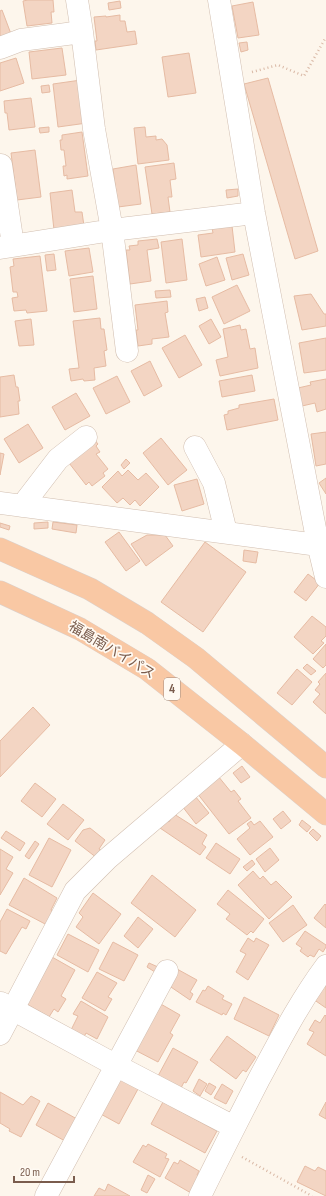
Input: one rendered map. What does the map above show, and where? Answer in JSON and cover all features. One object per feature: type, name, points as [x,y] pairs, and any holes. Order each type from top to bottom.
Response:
[{"type":"highway","points":[[0,549],[90,589],[148,623],[196,658],[326,767]]},
{"type":"highway","name":"福島南バイパス","points":[[0,592],[80,629],[147,668],[326,814]]},
{"type":"street","points":[[77,0],[94,129],[112,230],[127,351]]},
{"type":"street","points":[[219,0],[254,213],[322,545],[326,577]]},
{"type":"street","points":[[0,48],[21,40],[82,32]]},
{"type":"street","points":[[1,165],[7,247],[112,230],[254,213]]},
{"type":"street","points":[[22,506],[58,459],[86,437]]},
{"type":"street","points":[[195,447],[214,483],[226,532]]},
{"type":"street","points":[[0,503],[322,545]]},
{"type":"street","points":[[0,1034],[7,1006],[75,891],[107,859],[242,744]]},
{"type":"street","points":[[200,1196],[286,1027],[326,966]]},
{"type":"street","points":[[46,1196],[167,971]]},
{"type":"street","points":[[7,1006],[117,1066],[234,1127]]},
{"type":"path","points":[[232,77],[278,65],[304,76],[326,37]]},
{"type":"path","points":[[224,1147],[312,1196]]},
{"type":"building","points":[[53,0],[54,12],[51,12],[52,23],[27,26],[23,1]]},
{"type":"building","points":[[120,1],[121,8],[109,10],[108,3]]},
{"type":"building","points":[[253,2],[259,35],[238,38],[232,6]]},
{"type":"building","points":[[2,10],[11,34],[0,37],[0,11]]},
{"type":"building","points":[[120,15],[120,21],[125,21],[127,32],[135,31],[137,44],[96,50],[95,41],[97,41],[94,17]]},
{"type":"building","points":[[247,42],[248,50],[241,52],[239,43]]},
{"type":"building","points":[[62,48],[66,75],[32,79],[29,52]]},
{"type":"building","points":[[189,53],[196,93],[168,97],[162,57]]},
{"type":"building","points":[[16,58],[24,83],[0,91],[0,63]]},
{"type":"building","points":[[268,78],[318,251],[295,259],[244,84]]},
{"type":"building","points":[[81,80],[87,123],[58,127],[53,84]]},
{"type":"building","points":[[49,85],[50,92],[42,93],[41,86]]},
{"type":"building","points":[[31,98],[35,127],[9,130],[4,101]]},
{"type":"building","points":[[49,127],[49,132],[40,133],[39,128]]},
{"type":"building","points":[[145,127],[146,137],[156,136],[156,140],[162,139],[167,145],[169,160],[138,164],[134,128]]},
{"type":"building","points":[[82,132],[88,176],[67,179],[67,175],[64,176],[63,166],[66,166],[64,150],[61,150],[60,140],[62,140],[62,135]]},
{"type":"building","points":[[35,150],[41,197],[17,200],[11,153]]},
{"type":"building","points":[[174,163],[176,179],[170,180],[172,197],[168,197],[170,212],[152,214],[145,167]]},
{"type":"building","points":[[136,165],[141,204],[118,207],[113,169]]},
{"type":"building","points":[[238,189],[238,196],[227,198],[226,190]]},
{"type":"building","points":[[72,190],[75,212],[82,212],[84,226],[54,230],[50,193]]},
{"type":"building","points":[[232,226],[235,252],[201,257],[198,235],[213,233],[212,228]]},
{"type":"building","points":[[157,239],[159,248],[147,250],[151,281],[130,284],[126,250],[130,250],[129,246],[138,245],[138,241]]},
{"type":"building","points":[[182,239],[187,280],[166,283],[161,242]]},
{"type":"building","points":[[89,248],[93,272],[69,276],[65,251]]},
{"type":"building","points":[[54,254],[56,270],[47,271],[45,255]]},
{"type":"building","points":[[243,254],[249,275],[232,280],[226,258]]},
{"type":"building","points":[[40,256],[47,311],[27,313],[26,310],[14,311],[12,298],[18,297],[17,292],[13,292],[10,267],[14,266],[13,259]]},
{"type":"building","points":[[217,257],[225,280],[206,286],[199,264]]},
{"type":"building","points":[[93,276],[97,309],[74,312],[70,279]]},
{"type":"building","points":[[237,285],[250,311],[224,324],[212,297]]},
{"type":"building","points":[[170,290],[171,297],[156,298],[155,291]]},
{"type":"building","points":[[311,294],[324,314],[326,314],[326,326],[302,330],[294,296]]},
{"type":"building","points":[[205,297],[208,308],[199,311],[196,299]]},
{"type":"building","points":[[167,301],[168,312],[165,313],[169,337],[152,339],[152,344],[138,346],[135,305]]},
{"type":"building","points":[[100,318],[101,329],[104,329],[107,350],[104,351],[106,366],[94,368],[95,380],[84,381],[83,379],[71,381],[69,369],[79,368],[73,321]]},
{"type":"building","points":[[31,319],[34,345],[19,346],[15,321]]},
{"type":"building","points":[[211,319],[221,337],[209,344],[199,326]]},
{"type":"building","points":[[240,325],[241,330],[246,329],[250,349],[255,348],[258,368],[220,376],[216,360],[228,357],[223,329]]},
{"type":"building","points":[[185,335],[202,365],[179,378],[162,348]]},
{"type":"building","points":[[326,338],[326,370],[304,373],[299,343]]},
{"type":"building","points":[[150,361],[162,386],[144,396],[131,371]]},
{"type":"building","points":[[14,375],[20,401],[18,401],[19,414],[0,417],[0,377]]},
{"type":"building","points":[[252,375],[255,391],[222,397],[219,381]]},
{"type":"building","points":[[117,376],[130,402],[106,414],[93,388]]},
{"type":"building","points":[[326,379],[326,409],[317,412],[315,403],[302,406],[298,388],[311,385],[310,382]]},
{"type":"building","points":[[76,393],[90,416],[65,430],[52,407]]},
{"type":"building","points":[[274,399],[278,420],[227,430],[224,415],[228,414],[228,411],[239,408],[239,405]]},
{"type":"building","points":[[28,424],[43,448],[19,463],[4,439]]},
{"type":"building","points":[[326,432],[326,464],[316,466],[311,434]]},
{"type":"building","points":[[93,438],[98,444],[96,446],[100,452],[96,454],[108,469],[103,473],[105,476],[92,486],[89,482],[86,485],[66,459]]},
{"type":"building","points":[[161,438],[187,470],[168,485],[143,453]]},
{"type":"building","points":[[0,453],[4,454],[0,475]]},
{"type":"building","points":[[126,459],[130,463],[124,469],[121,465]]},
{"type":"building","points":[[128,470],[138,480],[146,473],[159,487],[140,506],[135,500],[130,505],[123,498],[117,503],[102,487],[118,471],[122,476]]},
{"type":"building","points":[[326,478],[326,494],[319,483]]},
{"type":"building","points":[[197,479],[204,504],[182,511],[174,485]]},
{"type":"building","points":[[48,522],[48,528],[34,529],[34,523]]},
{"type":"building","points":[[53,522],[77,525],[76,533],[52,529]]},
{"type":"building","points":[[0,523],[10,526],[9,530],[0,527]]},
{"type":"building","points":[[119,532],[140,561],[126,571],[105,542]]},
{"type":"building","points":[[147,535],[165,535],[173,546],[146,566],[131,544]]},
{"type":"building","points":[[205,542],[246,572],[203,632],[161,602]]},
{"type":"building","points":[[244,550],[258,552],[256,563],[243,561]]},
{"type":"building","points":[[308,574],[320,583],[306,601],[294,592]]},
{"type":"building","points":[[312,616],[326,627],[326,636],[321,641],[324,643],[313,654],[294,637]]},
{"type":"building","points":[[326,644],[326,665],[323,668],[313,659]]},
{"type":"building","points":[[307,664],[316,671],[311,675],[303,668]]},
{"type":"building","points":[[297,669],[312,682],[292,705],[277,693]]},
{"type":"building","points":[[326,673],[326,714],[313,702],[320,694],[315,690],[320,684],[318,682]]},
{"type":"building","points":[[33,707],[50,725],[0,777],[0,741]]},
{"type":"building","points":[[242,766],[250,777],[241,783],[233,773]]},
{"type":"building","points":[[218,776],[231,792],[234,790],[241,799],[238,801],[251,818],[229,834],[197,793]]},
{"type":"building","points":[[35,783],[56,799],[42,817],[21,801]]},
{"type":"building","points":[[195,796],[209,813],[196,824],[182,806]]},
{"type":"building","points":[[63,804],[84,820],[68,840],[47,824]]},
{"type":"building","points":[[283,811],[291,821],[281,829],[273,819]]},
{"type":"building","points":[[174,814],[207,835],[202,844],[206,847],[200,855],[160,828],[165,819],[169,822]]},
{"type":"building","points":[[302,820],[311,827],[307,832],[299,825]]},
{"type":"building","points":[[251,821],[254,825],[260,821],[273,837],[250,855],[237,839],[250,828],[247,824]]},
{"type":"building","points":[[90,828],[105,840],[99,849],[102,851],[97,858],[75,841],[83,830]]},
{"type":"building","points":[[313,829],[321,836],[317,841],[309,833]]},
{"type":"building","points":[[6,831],[25,843],[20,851],[1,838]]},
{"type":"building","points":[[49,838],[71,850],[52,887],[29,875]]},
{"type":"building","points":[[35,841],[39,844],[29,859],[25,856]]},
{"type":"building","points":[[216,843],[240,859],[230,874],[206,858]]},
{"type":"building","points":[[270,848],[279,860],[265,872],[256,859]]},
{"type":"building","points":[[0,849],[13,857],[6,869],[13,873],[0,895]]},
{"type":"building","points":[[252,860],[255,864],[247,871],[243,867]]},
{"type":"building","points":[[253,871],[260,879],[263,876],[271,885],[276,881],[292,897],[269,919],[238,885]]},
{"type":"building","points":[[152,875],[196,910],[175,937],[131,903]]},
{"type":"building","points":[[24,878],[57,898],[51,910],[54,912],[47,925],[9,905]]},
{"type":"building","points":[[228,890],[264,919],[253,933],[251,931],[247,935],[226,919],[230,914],[217,904]]},
{"type":"building","points":[[93,893],[121,914],[99,944],[76,927],[83,917],[79,913]]},
{"type":"building","points":[[325,904],[326,905],[326,928],[314,918]]},
{"type":"building","points":[[293,905],[307,925],[283,942],[269,923]]},
{"type":"building","points":[[7,909],[30,921],[26,929],[22,927],[6,954],[0,951],[0,922]]},
{"type":"building","points":[[138,917],[153,929],[138,948],[124,936]]},
{"type":"building","points":[[305,931],[326,945],[323,952],[319,949],[314,957],[310,955],[308,957],[300,951],[302,948],[296,944]]},
{"type":"building","points":[[68,934],[99,950],[88,972],[57,955]]},
{"type":"building","points":[[248,938],[254,942],[256,938],[269,945],[248,980],[236,972],[246,954],[240,951]]},
{"type":"building","points":[[113,942],[138,955],[124,981],[99,969]]},
{"type":"building","points":[[52,957],[75,970],[61,996],[66,999],[58,1012],[54,1009],[49,1017],[25,1003]]},
{"type":"building","points":[[149,963],[158,967],[155,972],[147,967]]},
{"type":"building","points":[[177,969],[197,980],[190,992],[193,994],[190,1000],[165,983]]},
{"type":"building","points":[[97,972],[117,983],[108,997],[112,999],[105,1011],[82,998]]},
{"type":"building","points":[[324,985],[326,986],[326,1008],[313,999]]},
{"type":"building","points":[[208,986],[224,996],[222,999],[232,1004],[226,1015],[223,1013],[222,1015],[196,1002],[203,990],[205,991]]},
{"type":"building","points":[[244,997],[279,1015],[269,1036],[234,1019]]},
{"type":"building","points":[[81,1001],[108,1017],[97,1039],[86,1033],[84,1037],[71,1030],[78,1016],[73,1014]]},
{"type":"building","points":[[159,1003],[180,1015],[170,1033],[173,1035],[158,1062],[133,1049]]},
{"type":"building","points":[[325,1015],[326,1056],[307,1044],[314,1032],[309,1030],[315,1020],[320,1023]]},
{"type":"building","points":[[227,1036],[256,1057],[246,1072],[243,1070],[236,1079],[210,1060]]},
{"type":"building","points":[[173,1048],[198,1062],[186,1083],[184,1082],[181,1088],[158,1076]]},
{"type":"building","points":[[116,1077],[138,1089],[119,1124],[97,1112]]},
{"type":"building","points":[[199,1079],[207,1084],[200,1096],[193,1091]]},
{"type":"building","points":[[209,1083],[216,1087],[211,1095],[205,1091]]},
{"type":"building","points":[[222,1084],[233,1091],[226,1104],[214,1098]]},
{"type":"building","points":[[0,1092],[23,1105],[31,1096],[40,1101],[21,1137],[9,1131],[10,1129],[0,1123]]},
{"type":"building","points":[[163,1102],[217,1131],[205,1153],[151,1124]]},
{"type":"building","points":[[326,1102],[326,1119],[319,1115]]},
{"type":"building","points":[[48,1103],[77,1119],[65,1141],[36,1125]]},
{"type":"building","points":[[148,1144],[167,1154],[165,1158],[169,1159],[160,1177],[133,1162],[143,1145],[146,1147]]},
{"type":"building","points":[[180,1160],[199,1171],[197,1175],[200,1176],[191,1193],[165,1178],[174,1162],[178,1164]]},
{"type":"building","points":[[305,1166],[315,1171],[318,1167],[326,1171],[326,1196],[297,1182]]},
{"type":"building","points":[[148,1175],[155,1179],[147,1193],[141,1190]]},
{"type":"building","points":[[108,1184],[130,1196],[94,1196],[99,1188],[105,1191]]}]
